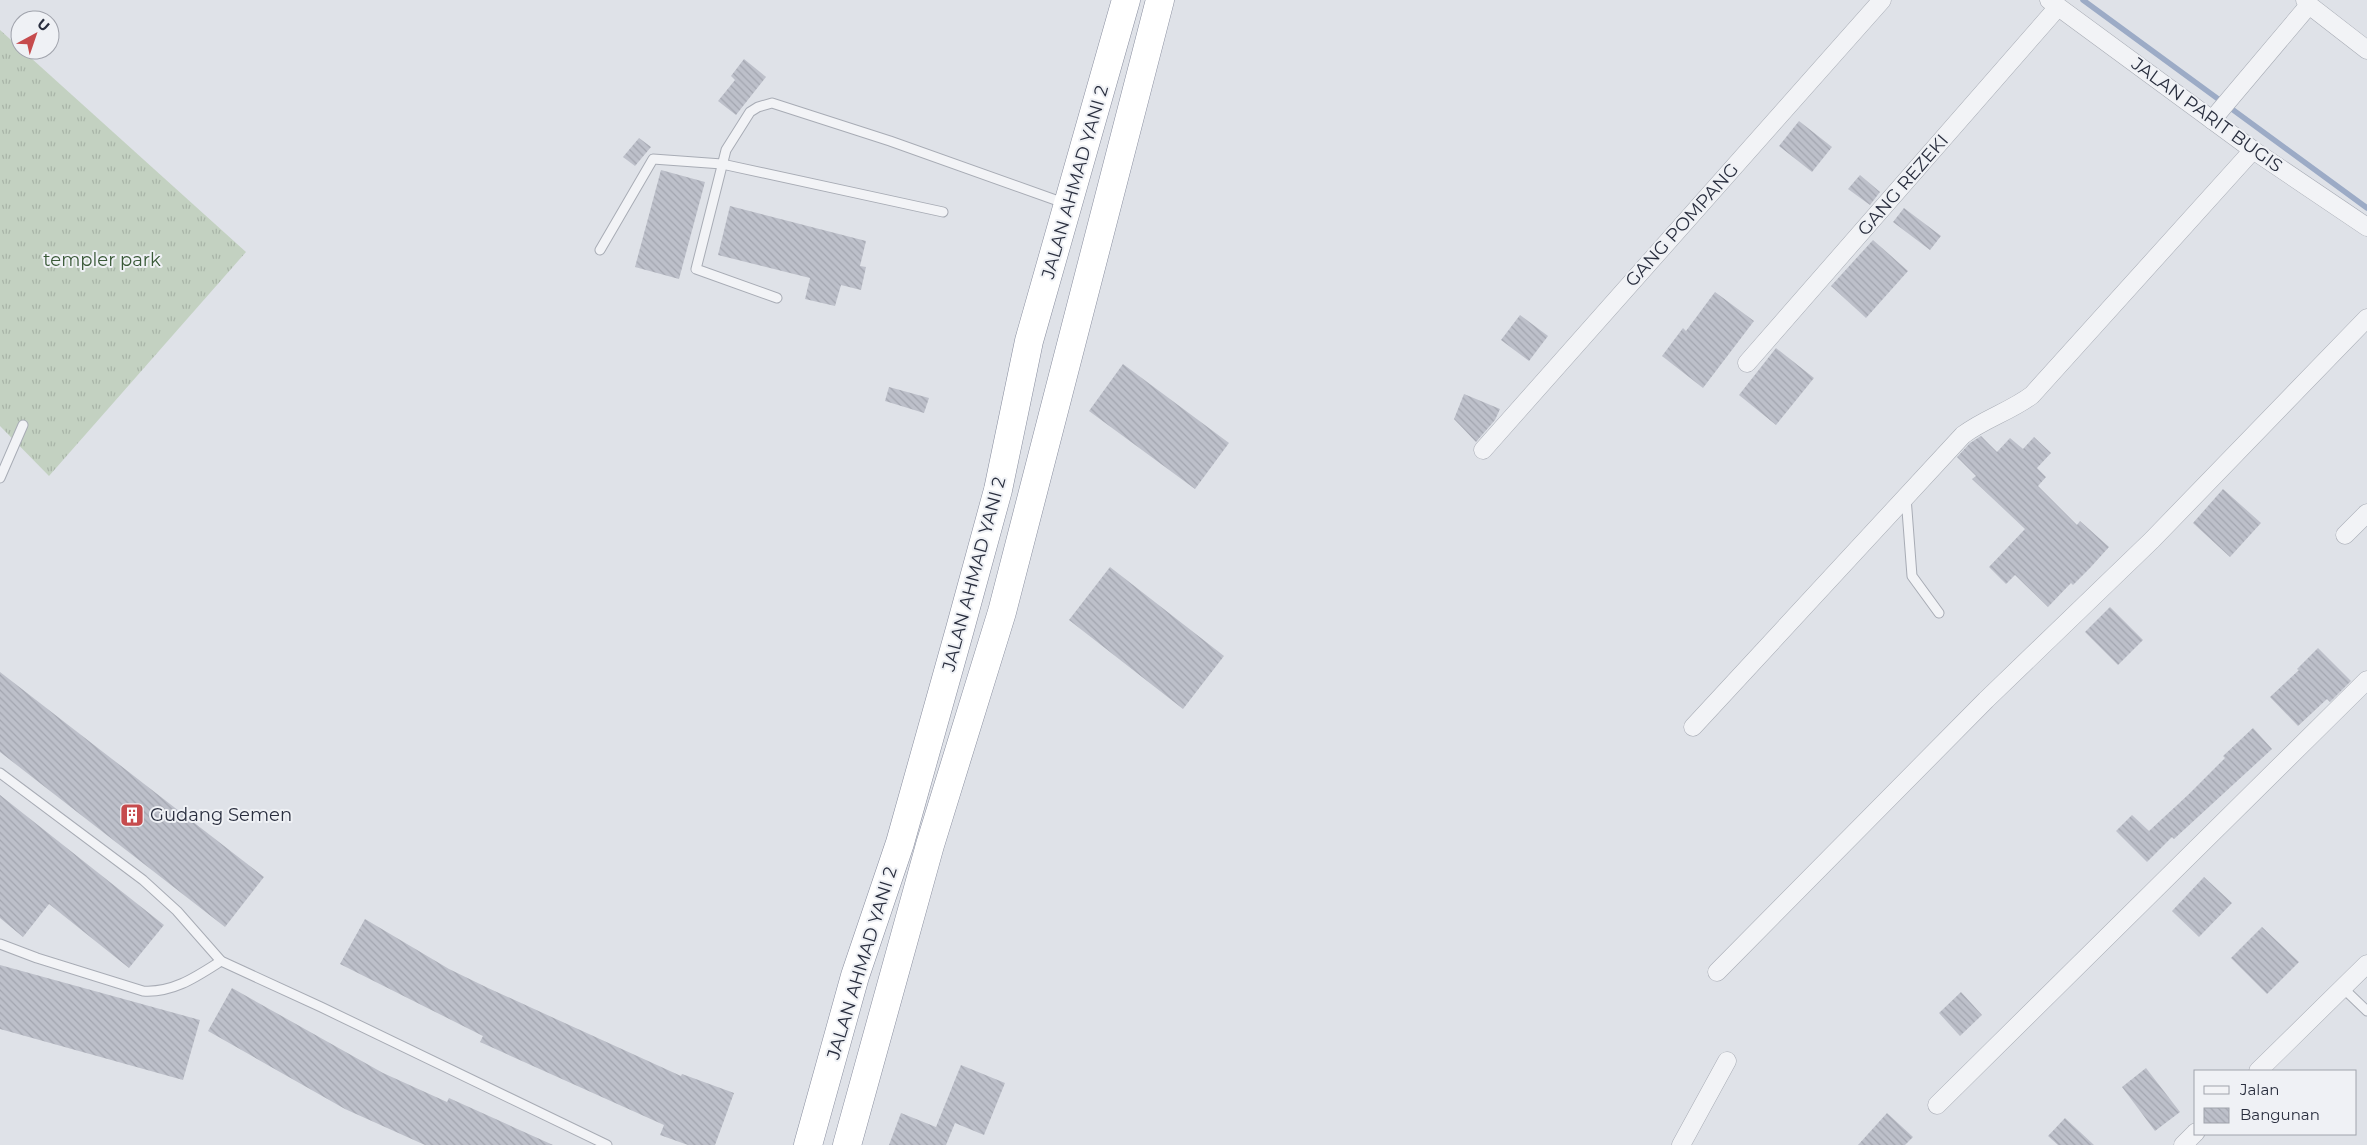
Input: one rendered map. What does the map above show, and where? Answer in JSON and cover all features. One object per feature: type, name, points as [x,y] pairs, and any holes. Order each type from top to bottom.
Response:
[{"type":"highway","name":"JALAN AHMAD YANI 2","points":[[808,1145],[855,976],[900,843],[960,629],[998,490],[1029,342],[1126,0]]},
{"type":"highway","name":"JALAN AHMAD YANI 2","points":[[847,1145],[930,845],[1002,612],[1160,0]]},
{"type":"street","name":"GANG POMPANG","points":[[1483,450],[1882,0]]},
{"type":"street","points":[[2212,120],[2307,3],[2367,50]]},
{"type":"street","name":"JALAN PARIT BUGIS","points":[[2061,5],[2252,150],[2367,227]]},
{"type":"street","name":"GANG REZEKI","points":[[1747,363],[2061,5]]},
{"type":"street","points":[[1693,727],[1963,436],[1975,426],[2019,404],[2032,394],[2252,150]]},
{"type":"street","points":[[1717,972],[1986,700],[2152,540],[2367,318]]},
{"type":"street","points":[[2346,535],[2367,513]]},
{"type":"street","points":[[1937,1105],[2367,680]]},
{"type":"street","points":[[2259,1070],[2367,964]]},
{"type":"street","points":[[1681,1145],[1727,1061]]},
{"type":"street","points":[[2183,1145],[2194,1134]]},
{"type":"lane","points":[[777,298],[696,269],[726,150],[750,112],[758,107],[772,103],[890,141],[1069,205]]},
{"type":"lane","points":[[600,250],[653,159],[722,164],[943,212]]},
{"type":"lane","points":[[0,478],[23,425]]},
{"type":"lane","points":[[1906,496],[1912,576],[1939,613]]},
{"type":"lane","points":[[0,773],[143,880],[177,911],[220,961],[330,1011],[608,1145]]},
{"type":"lane","points":[[0,944],[94,977],[150,991],[171,988],[194,978],[220,961]]},
{"type":"lane","points":[[2343,988],[2367,1011]]},
{"type":"green space","name":"templer park","points":[[0,30],[10,39],[10,60],[33,60],[246,252],[49,476],[0,426]]},
{"type":"building","points":[[744,59],[766,77],[736,115],[718,101],[735,80],[731,76]]},
{"type":"building","points":[[1799,121],[1832,147],[1812,172],[1779,146]]},
{"type":"building","points":[[639,138],[651,147],[635,166],[623,157]]},
{"type":"building","points":[[661,170],[705,182],[679,279],[635,267]]},
{"type":"building","points":[[1860,175],[1880,192],[1870,205],[1848,189]]},
{"type":"building","points":[[730,206],[866,241],[860,266],[866,267],[861,290],[841,285],[835,306],[805,299],[810,278],[718,255]]},
{"type":"building","points":[[1904,208],[1941,236],[1930,250],[1893,222]]},
{"type":"building","points":[[1873,240],[1908,271],[1866,318],[1831,286]]},
{"type":"building","points":[[1715,292],[1754,321],[1703,388],[1662,356],[1683,328],[1686,331]]},
{"type":"building","points":[[1520,315],[1548,336],[1529,361],[1501,340]]},
{"type":"building","points":[[1776,348],[1814,378],[1776,425],[1739,395]]},
{"type":"building","points":[[1123,364],[1229,443],[1195,489],[1089,411]]},
{"type":"building","points":[[889,387],[929,398],[924,413],[885,401]]},
{"type":"building","points":[[1464,394],[1500,409],[1495,420],[1476,442],[1454,419]]},
{"type":"building","points":[[1981,436],[1997,452],[2010,438],[2023,449],[2034,437],[2051,453],[2037,468],[2046,477],[2038,486],[2077,525],[2080,521],[2109,547],[2073,585],[2071,583],[2048,607],[2015,575],[2006,584],[1989,567],[2025,529],[1972,479],[1976,476],[1957,457],[1970,443]]},
{"type":"building","points":[[2223,489],[2261,523],[2230,557],[2193,523]]},
{"type":"building","points":[[1110,567],[1224,656],[1183,709],[1069,620]]},
{"type":"building","points":[[2110,607],[2143,640],[2118,665],[2085,632]]},
{"type":"building","points":[[2318,648],[2351,681],[2330,702],[2327,699],[2298,726],[2270,697],[2299,670],[2297,669]]},
{"type":"building","name":"Gudang Semen","points":[[0,672],[264,877],[225,927],[0,752]]},
{"type":"building","points":[[2253,728],[2272,749],[2174,839],[2172,837],[2147,862],[2116,831],[2132,815],[2149,831],[2189,794],[2225,758],[2223,756]]},
{"type":"building","points":[[0,795],[164,925],[129,968],[49,904],[23,937],[0,918]]},
{"type":"building","points":[[2204,877],[2232,903],[2199,937],[2172,911]]},
{"type":"building","points":[[365,919],[449,969],[488,988],[681,1076],[682,1074],[734,1093],[715,1145],[688,1145],[660,1135],[664,1125],[480,1042],[483,1036],[340,964]]},
{"type":"building","points":[[2262,927],[2299,962],[2267,994],[2231,958]]},
{"type":"building","points":[[0,965],[200,1020],[183,1080],[0,1029]]},
{"type":"building","points":[[232,988],[383,1073],[447,1102],[449,1098],[553,1145],[425,1145],[345,1109],[208,1031]]},
{"type":"building","points":[[1961,992],[1982,1015],[1960,1036],[1939,1013]]},
{"type":"building","points":[[961,1065],[1005,1083],[984,1135],[955,1123],[946,1145],[889,1145],[901,1113],[936,1127]]},
{"type":"building","points":[[2146,1068],[2180,1112],[2155,1131],[2122,1087]]},
{"type":"building","points":[[1887,1113],[1913,1137],[1905,1145],[1858,1145]]},
{"type":"building","points":[[2065,1118],[2094,1145],[2058,1145],[2048,1136]]},
{"type":"waterway","points":[[2083,0],[2367,208]]},
{"type":"place","name":"Gudang Semen","points":[[132,815]]}]
